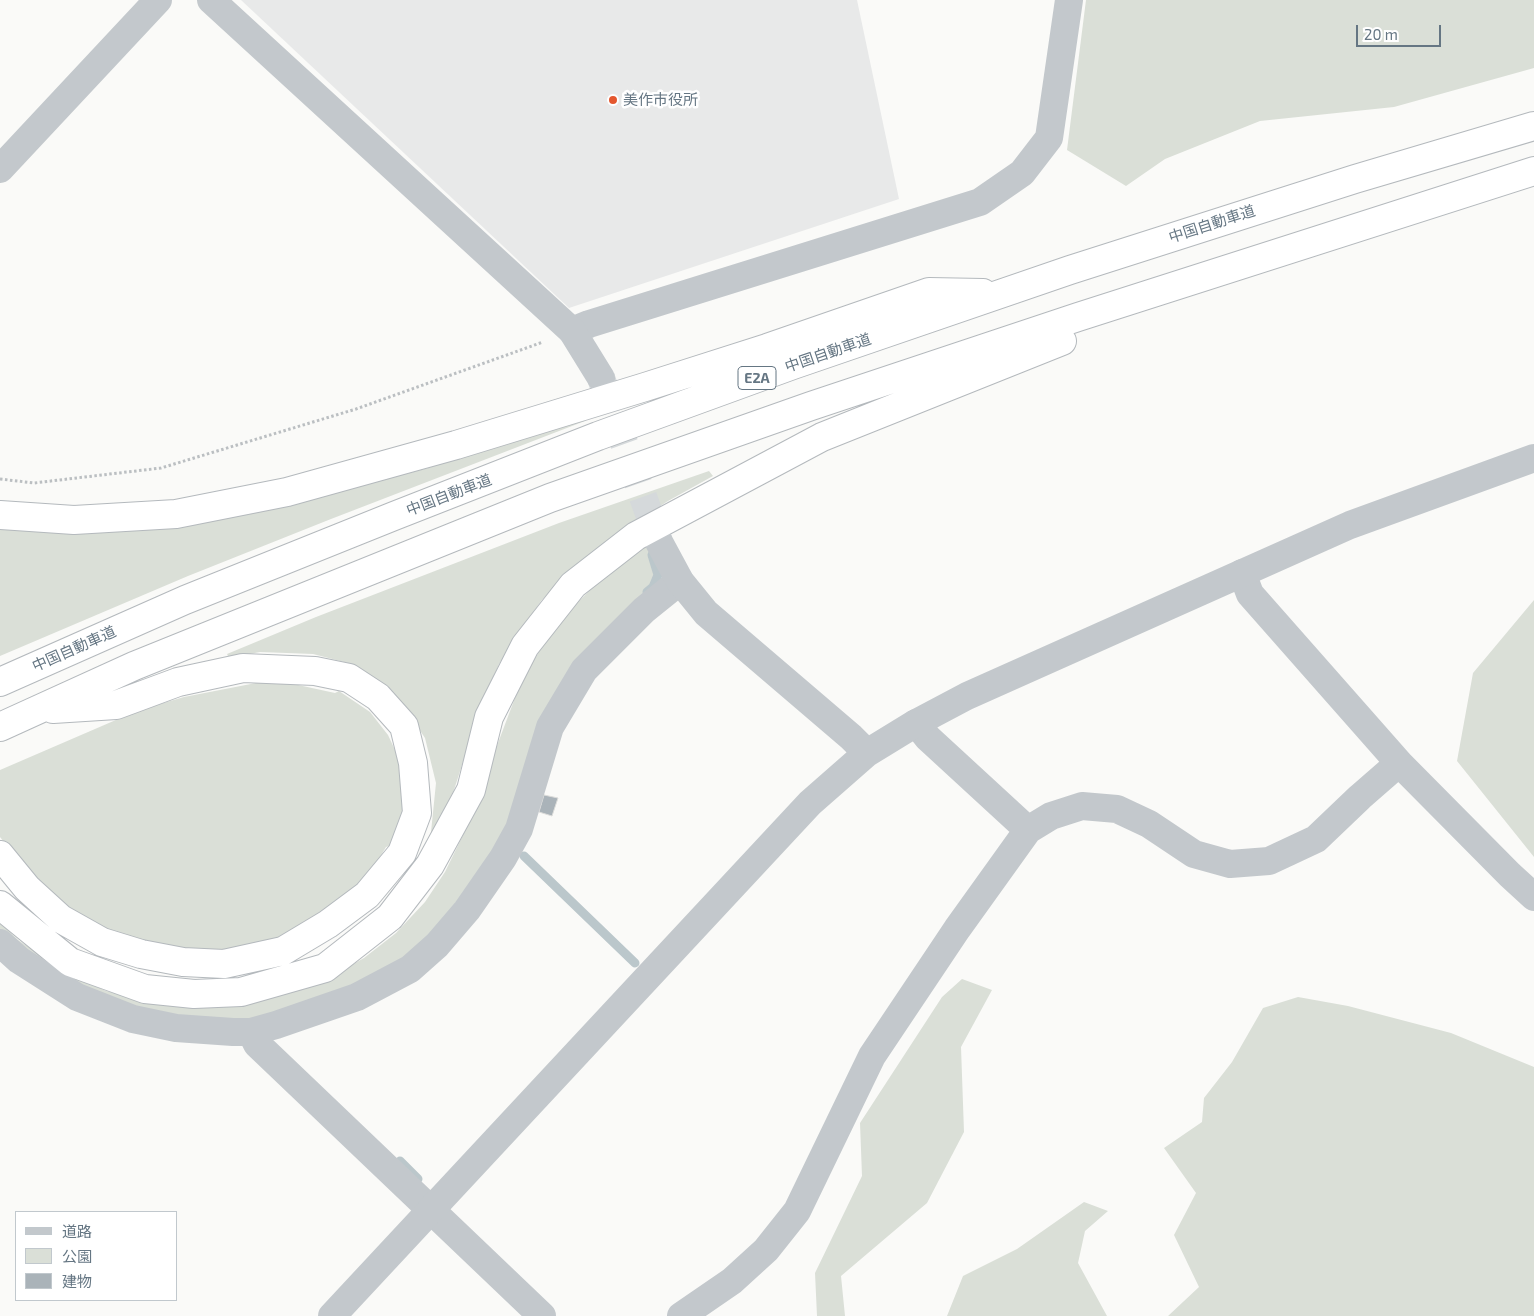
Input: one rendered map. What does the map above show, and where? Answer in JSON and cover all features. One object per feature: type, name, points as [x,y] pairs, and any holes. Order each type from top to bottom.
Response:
[{"type":"highway","name":"中国自動車道","points":[[0,682],[185,600],[598,436],[793,365],[999,294],[1355,179],[1534,126]]},
{"type":"highway","points":[[0,727],[134,666],[550,498],[811,406],[1304,244],[1534,171]]},
{"type":"highway","points":[[0,905],[70,962],[145,989],[194,994],[241,992],[325,968],[390,917],[430,865],[471,790],[489,717],[525,646],[573,585],[636,536],[822,437],[1304,244]]},
{"type":"highway","points":[[0,515],[74,520],[176,514],[287,492],[456,446],[767,348],[930,292],[999,294]]},
{"type":"highway","points":[[0,855],[27,888],[61,919],[102,942],[141,954],[183,962],[224,964],[283,951],[328,924],[367,895],[402,853],[417,813],[413,763],[404,726],[378,697],[349,678],[316,671],[244,668],[178,682],[116,705],[37,710]]},
{"type":"street","points":[[0,169],[158,0]]},
{"type":"street","points":[[211,0],[572,331],[600,378]]},
{"type":"street","points":[[572,331],[980,202],[1022,173],[1049,138],[1070,0]]},
{"type":"street","points":[[332,1316],[810,802],[867,753],[916,723],[967,696],[1350,525],[1534,458]]},
{"type":"street","points":[[659,542],[680,581],[706,613],[851,737],[867,753]]},
{"type":"street","points":[[1242,573],[1250,594],[1399,763],[1510,876],[1534,897]]},
{"type":"street","points":[[0,943],[19,960],[77,997],[132,1019],[176,1028],[251,1032],[357,997],[410,969],[438,945],[467,910],[519,829],[550,727],[584,670],[644,610],[680,581]]},
{"type":"street","points":[[916,723],[928,738],[1028,830]]},
{"type":"street","points":[[681,1316],[739,1274],[766,1250],[797,1211],[872,1056],[957,929],[1028,830],[1051,816],[1082,806],[1117,809],[1149,824],[1194,854],[1230,864],[1269,861],[1316,839],[1360,796],[1399,763]]},
{"type":"street","points":[[251,1032],[257,1044],[542,1316]]},
{"type":"path","points":[[0,479],[34,483],[162,468],[356,409],[572,331]]},
{"type":"shaded area","name":"美作市役所","points":[[241,0],[857,0],[899,199],[569,308]]},
{"type":"green space","points":[[1086,0],[1534,0],[1534,68],[1394,107],[1260,121],[1165,159],[1126,186],[1067,150]]},
{"type":"green space","points":[[584,416],[585,421],[188,576],[0,656],[0,529],[75,532],[304,501],[428,468]]},
{"type":"green space","points":[[709,471],[713,476],[668,501],[611,538],[569,572],[541,601],[499,664],[476,721],[454,790],[435,834],[431,832],[436,783],[425,738],[403,705],[378,680],[348,663],[313,654],[260,652],[229,658],[227,654],[316,617],[559,523]]},
{"type":"green space","points":[[649,546],[662,571],[659,584],[597,643],[513,819],[433,940],[340,997],[237,1023],[177,1021],[83,990],[0,934],[0,922],[18,940],[66,972],[106,991],[171,1006],[217,1008],[270,998],[330,977],[364,958],[396,933],[425,902],[445,872],[464,833],[521,682],[543,645],[572,608],[605,575],[639,550]]},
{"type":"green space","points":[[1534,600],[1534,857],[1457,761],[1473,673]]},
{"type":"green space","points":[[256,683],[289,683],[335,693],[339,691],[370,712],[388,735],[402,765],[405,796],[402,817],[392,845],[386,847],[363,885],[277,941],[215,954],[119,937],[60,904],[29,874],[0,837],[0,770],[139,710],[184,697]]},
{"type":"green space","points":[[962,979],[992,990],[961,1047],[964,1132],[927,1203],[841,1276],[845,1316],[817,1316],[815,1273],[862,1176],[860,1123],[942,997]]},
{"type":"green space","points":[[1298,997],[1348,1006],[1451,1033],[1534,1067],[1534,1316],[1168,1316],[1199,1287],[1174,1235],[1196,1193],[1164,1148],[1202,1122],[1204,1098],[1232,1062],[1263,1008]]},
{"type":"green space","points":[[1084,1202],[1108,1211],[1085,1231],[1078,1263],[1107,1316],[947,1316],[963,1276],[1017,1249]]},
{"type":"building","points":[[544,795],[558,798],[552,816],[539,812]]},
{"type":"waterway","points":[[647,592],[653,587],[658,575],[652,555]]},
{"type":"waterway","points":[[524,856],[635,963]]},
{"type":"waterway","points":[[400,1161],[418,1179]]},
{"type":"tunnel","points":[[601,378],[659,542]]},
{"type":"place","name":"美作市役所","points":[[613,100]]}]
